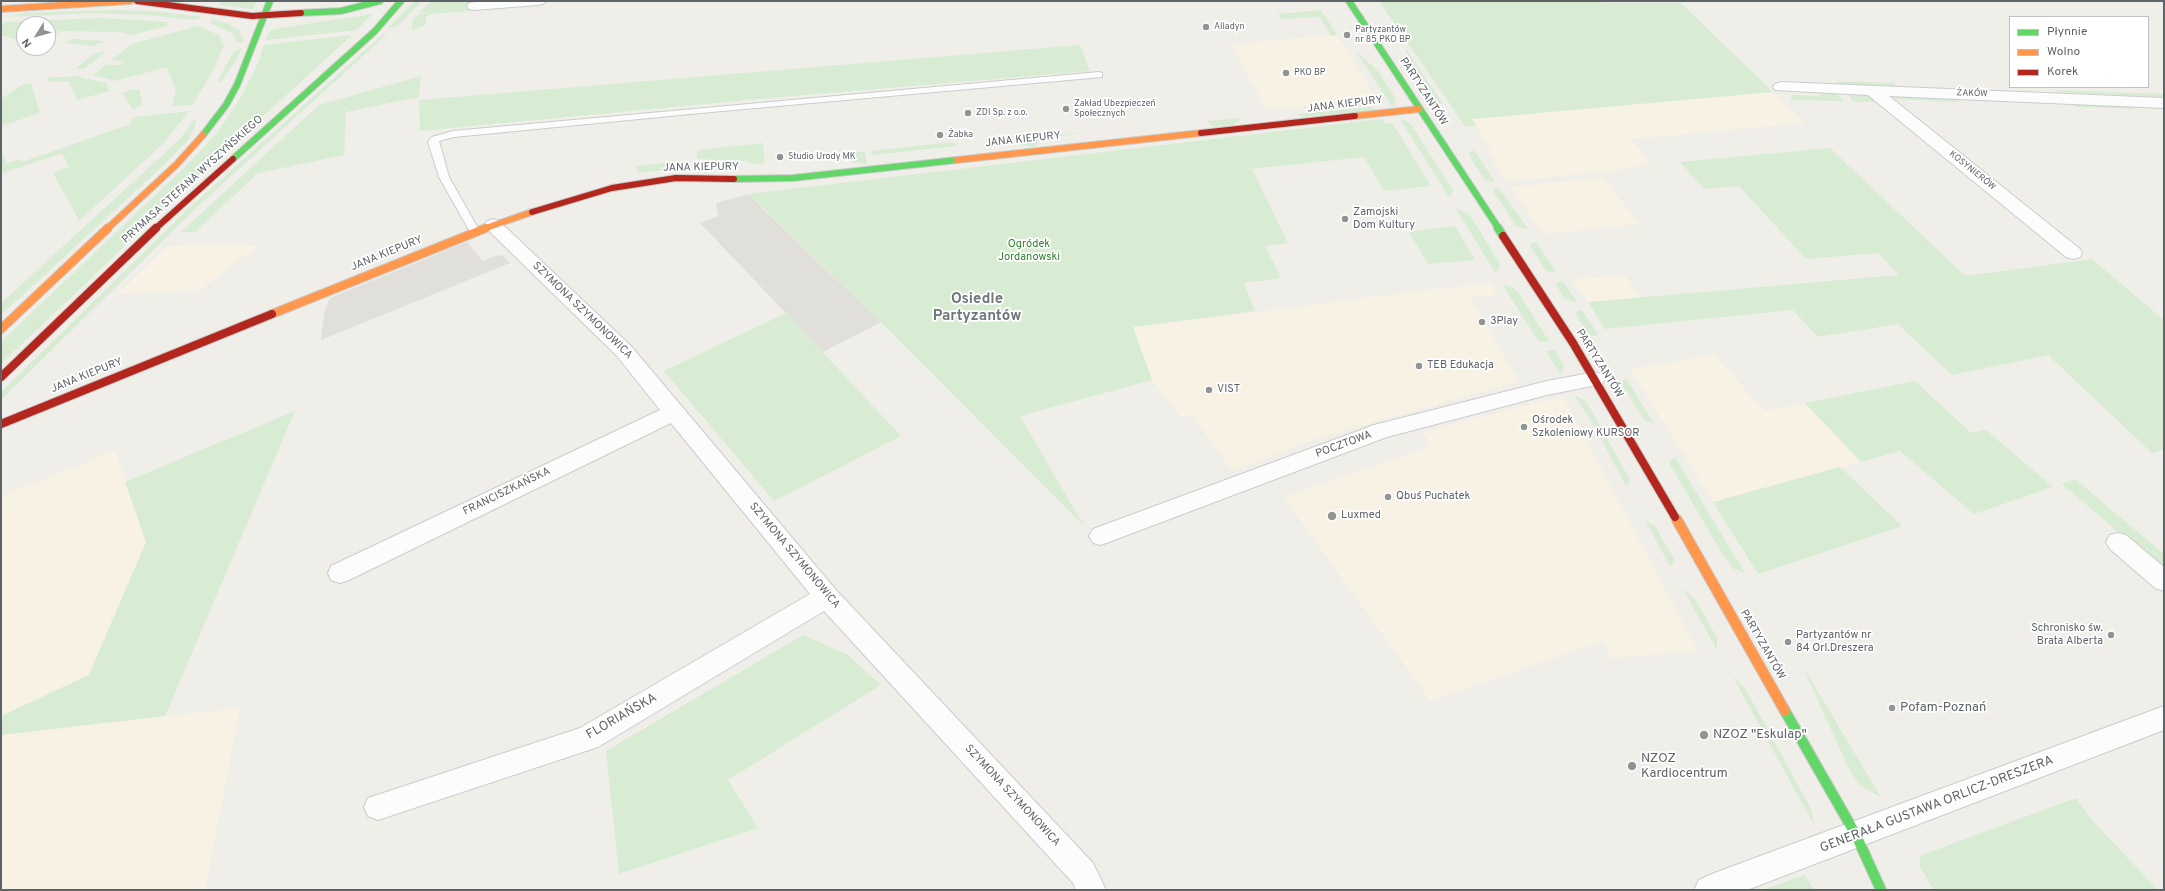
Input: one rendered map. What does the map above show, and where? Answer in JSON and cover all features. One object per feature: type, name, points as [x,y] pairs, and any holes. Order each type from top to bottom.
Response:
[{"type":"street","points":[[1,9],[130,1]]},
{"type":"street","points":[[137,1],[236,14],[266,15],[341,11],[380,1]]},
{"type":"street","name":"PRYMASA STEFANA WYSZYŃSKIEGO","points":[[1,329],[177,164],[196,144],[226,105],[237,84],[266,15],[270,1]]},
{"type":"street","name":"PRYMASA STEFANA WYSZYŃSKIEGO","points":[[1,377],[155,229],[374,31],[401,1]]},
{"type":"street","points":[[474,6],[538,1]]},
{"type":"street","name":"PARTYZANTÓW","points":[[1349,1],[1595,379],[1640,455],[1856,835],[1881,890]]},
{"type":"street","name":"ŻAKÓW","points":[[1781,87],[2164,103]]},
{"type":"street","name":"KOSYNIERÓW","points":[[1871,90],[2073,253]]},
{"type":"street","name":"JANA KIEPURY","points":[[1,424],[484,229],[581,196],[636,184],[676,178],[753,180],[793,178],[838,171],[1419,109]]},
{"type":"street","name":"SZYMONA SZYMONOWICA","points":[[484,229],[624,351],[827,597],[1083,873],[1091,890]]},
{"type":"street","name":"POCZTOWA","points":[[1101,536],[1382,431],[1540,389],[1595,379]]},
{"type":"street","name":"FRANCISZKAŃSKA","points":[[340,573],[674,412]]},
{"type":"street","points":[[2118,542],[2164,581]]},
{"type":"street","name":"FLORIAŃSKA","points":[[378,807],[588,738],[827,597]]},
{"type":"street","name":"GENERAŁA GUSTAWA ORLICZ-DRESZERA","points":[[1709,890],[2164,718]]},
{"type":"street","name":"PARTYZANTÓW","points":[[1856,835],[1886,878]]},
{"type":"lane","points":[[484,229],[444,177],[433,142],[435,139],[453,134],[711,109],[1100,75]]},
{"type":"shaded area","points":[[1337,35],[1377,99],[1267,110],[1231,44]]},
{"type":"shaded area","points":[[1773,92],[1805,123],[1631,139],[1651,164],[1604,172],[1506,181],[1487,151],[1492,151],[1471,119]]},
{"type":"shaded area","points":[[1604,178],[1639,224],[1543,234],[1510,187]]},
{"type":"shaded area","points":[[749,194],[881,322],[823,352],[700,223],[718,216],[716,203]]},
{"type":"shaded area","points":[[467,242],[483,261],[498,255],[503,256],[510,263],[321,340],[325,310],[330,298]]},
{"type":"shaded area","points":[[259,245],[197,292],[119,293],[168,246]]},
{"type":"shaded area","points":[[1625,275],[1641,298],[1588,302],[1572,279]]},
{"type":"shaded area","points":[[1491,284],[1497,295],[1470,297],[1519,381],[1312,440],[1232,471],[1192,415],[1182,418],[1152,380],[1132,328],[1428,290]]},
{"type":"shaded area","points":[[1714,355],[1765,411],[1805,403],[1861,462],[1713,502],[1630,369]]},
{"type":"shaded area","points":[[1563,396],[1698,651],[1611,658],[1603,641],[1430,701],[1284,497],[1428,447],[1427,439],[1422,432]]},
{"type":"shaded area","points":[[115,450],[146,542],[88,675],[1,716],[1,497]]},
{"type":"shaded area","points":[[240,708],[205,890],[1,890],[1,735]]},
{"type":"green space","points":[[221,1],[256,1],[254,8],[251,9],[219,5]]},
{"type":"green space","points":[[415,1],[422,1],[398,26],[388,28]]},
{"type":"green space","points":[[431,1],[474,1],[470,11],[431,14],[426,17],[426,25],[412,30],[412,21],[418,15],[430,12],[419,13]]},
{"type":"green space","points":[[1379,1],[1601,1],[1603,3],[1681,3],[1773,92],[1472,119],[1476,126],[1465,126]]},
{"type":"green space","points":[[109,10],[152,11],[203,17],[193,20],[148,15],[91,13],[8,17],[21,13]]},
{"type":"green space","points":[[1321,10],[1337,35],[1331,36],[1320,17],[1282,19],[1278,14]]},
{"type":"green space","points":[[373,14],[356,30],[266,40],[269,32],[274,29]]},
{"type":"green space","points":[[104,18],[168,22],[167,26],[131,35],[121,32],[60,31],[56,34],[56,20]]},
{"type":"green space","points":[[212,19],[227,23],[239,30],[244,42],[237,42],[232,33],[211,23]]},
{"type":"green space","points":[[5,22],[16,22],[16,40],[1,35],[1,25]]},
{"type":"green space","points":[[198,26],[219,35],[224,46],[209,78],[192,105],[172,106],[176,90],[167,67],[115,81],[93,75],[106,65],[119,65],[125,62],[111,60],[132,44]]},
{"type":"green space","points":[[383,34],[387,34],[196,208],[1,400],[1,392],[189,208]]},
{"type":"green space","points":[[352,35],[211,164],[1,364],[1,342],[190,162],[217,133],[240,99],[258,63],[264,45]]},
{"type":"green space","points":[[72,39],[103,42],[93,46],[65,43]]},
{"type":"green space","points":[[1080,45],[1090,71],[735,101],[420,131],[419,100]]},
{"type":"green space","points":[[242,48],[236,61],[220,82],[217,82],[234,51]]},
{"type":"green space","points":[[1406,49],[1443,104],[1433,103],[1420,84],[1405,50]]},
{"type":"green space","points":[[107,51],[84,69],[76,68],[95,53]]},
{"type":"green space","points":[[1356,51],[1378,71],[1396,99],[1392,107]]},
{"type":"green space","points":[[75,76],[107,83],[109,91],[77,100],[69,81],[48,82],[47,78]]},
{"type":"green space","points":[[421,76],[419,97],[346,112],[344,155],[258,173],[195,232],[181,232],[319,105]]},
{"type":"green space","points":[[1836,81],[1894,83],[1896,86],[1838,84]]},
{"type":"green space","points":[[31,83],[40,113],[1,126],[1,99],[23,84]]},
{"type":"green space","points":[[131,90],[140,90],[142,104],[135,109],[132,108],[122,93]]},
{"type":"green space","points":[[2055,90],[2164,94],[2164,97],[2058,92]]},
{"type":"green space","points":[[1827,93],[1838,94],[1844,101],[1790,100],[1792,95],[1818,96]]},
{"type":"green space","points":[[1848,94],[1869,95],[1879,102],[1853,102]]},
{"type":"green space","points":[[1900,96],[1956,99],[1959,102],[1894,99]]},
{"type":"green space","points":[[2072,104],[2131,106],[2134,109],[2075,107]]},
{"type":"green space","points":[[1371,107],[1376,110],[1302,117],[1296,114]]},
{"type":"green space","points":[[189,111],[163,144],[1,292],[79,220],[53,173],[69,167],[62,153],[1,174],[1,151],[7,163],[20,159],[22,162],[131,124],[131,120],[135,117]]},
{"type":"green space","points":[[196,117],[195,127],[188,140],[166,163],[1,315],[1,303],[180,139]]},
{"type":"green space","points":[[1239,118],[1239,122],[1233,125],[1216,127],[1207,121]]},
{"type":"green space","name":"Ogródek Jordanowski","points":[[1382,119],[1385,123],[1393,124],[1431,186],[1384,191],[1364,157],[1252,169],[1288,243],[1265,246],[1281,278],[1244,283],[1255,311],[1133,327],[1152,380],[1020,416],[1084,526],[881,322],[749,194]]},
{"type":"green space","points":[[1400,119],[1408,122],[1412,126],[1453,190],[1451,196],[1449,197]]},
{"type":"green space","points":[[1095,131],[1038,139],[1038,144],[1033,147],[1022,145],[1017,139]]},
{"type":"green space","points":[[952,142],[958,146],[872,155],[871,151]]},
{"type":"green space","points":[[763,143],[765,163],[753,164],[746,161],[697,159],[697,150]]},
{"type":"green space","points":[[1830,148],[1965,276],[2092,259],[2164,320],[2164,449],[2152,453],[2048,355],[1952,375],[1898,324],[1818,337],[1793,310],[1605,329],[1588,302],[1899,275],[1878,253],[1806,259],[1739,186],[1704,189],[1680,162]]},
{"type":"green space","points":[[1474,150],[1495,182],[1485,180],[1469,153]]},
{"type":"green space","points":[[865,151],[867,164],[852,162],[845,154]]},
{"type":"green space","points":[[685,161],[684,168],[637,173],[637,166]]},
{"type":"green space","points":[[1496,188],[1499,188],[1528,229],[1517,227],[1493,191]]},
{"type":"green space","points":[[1456,209],[1465,212],[1471,217],[1500,264],[1498,270],[1495,272]]},
{"type":"green space","points":[[1455,226],[1475,260],[1428,264],[1409,232]]},
{"type":"green space","points":[[1533,242],[1536,242],[1557,273],[1546,271],[1530,246]]},
{"type":"green space","points":[[1559,281],[1563,281],[1577,302],[1565,299],[1556,285]]},
{"type":"green space","points":[[1502,284],[1512,287],[1518,292],[1549,341],[1539,342]]},
{"type":"green space","points":[[1582,310],[1598,334],[1597,335],[1590,336],[1576,315],[1578,311]]},
{"type":"green space","points":[[786,313],[901,436],[774,501],[664,371]]},
{"type":"green space","points":[[1555,350],[1564,366],[1561,375],[1546,351]]},
{"type":"green space","points":[[1626,378],[1654,424],[1644,420],[1621,383]]},
{"type":"green space","points":[[1915,381],[1971,433],[1986,430],[2053,487],[1974,514],[1900,451],[1861,462],[1805,403]]},
{"type":"green space","points":[[1574,395],[1584,400],[1590,408],[1630,480],[1626,486],[1591,420]]},
{"type":"green space","points":[[295,411],[165,716],[1,735],[1,716],[89,675],[146,542],[125,482]]},
{"type":"green space","points":[[1675,457],[1745,573],[1734,569],[1722,553],[1669,463]]},
{"type":"green space","points":[[1840,467],[1902,526],[1758,574],[1713,502]]},
{"type":"green space","points":[[2075,479],[2164,554],[2164,571],[2062,484]]},
{"type":"green space","points":[[1645,520],[1655,526],[1674,559],[1672,565],[1670,566]]},
{"type":"green space","points":[[1683,589],[1696,600],[1717,638],[1717,650]]},
{"type":"green space","points":[[803,635],[848,655],[881,685],[728,780],[758,828],[619,874],[606,751]]},
{"type":"green space","points":[[1804,670],[1881,797],[1861,786],[1849,769]]},
{"type":"green space","points":[[1733,677],[1745,688],[1811,809],[1814,825]]},
{"type":"green space","points":[[2076,798],[2090,818],[2158,890],[1934,890],[1920,867],[1920,858],[1922,855]]},
{"type":"green space","points":[[1805,875],[1814,890],[1762,890],[1776,885]]},
{"type":"traffic: fast","points":[[203,135],[226,105],[237,85],[270,1]]},
{"type":"traffic: fast","points":[[301,13],[341,11],[380,1]]},
{"type":"traffic: fast","points":[[233,159],[375,31],[401,1]]},
{"type":"traffic: fast","points":[[1349,1],[1503,236]]},
{"type":"traffic: fast","points":[[734,179],[793,178],[957,160]]},
{"type":"traffic: fast","points":[[1785,711],[1856,835],[1881,890]]},
{"type":"traffic: slow","points":[[1,9],[130,1]]},
{"type":"traffic: slow","points":[[1355,116],[1419,109]]},
{"type":"traffic: slow","points":[[957,160],[1201,133]]},
{"type":"traffic: slow","points":[[1,329],[177,164],[203,135]]},
{"type":"traffic: slow","points":[[272,314],[459,238],[532,212]]},
{"type":"traffic: slow","points":[[1675,517],[1785,711]]},
{"type":"traffic: jam","points":[[137,1],[252,16],[301,13]]},
{"type":"traffic: jam","points":[[1201,133],[1355,116]]},
{"type":"traffic: jam","points":[[1,377],[155,229],[233,159]]},
{"type":"traffic: jam","points":[[532,212],[612,188],[676,178],[734,179]]},
{"type":"traffic: jam","points":[[1503,236],[1573,343],[1675,517]]},
{"type":"traffic: jam","points":[[1,424],[272,314]]},
{"type":"place","name":"Alladyn","points":[[1206,27]]},
{"type":"place","name":"Partyzantów nr 85 PKO BP","points":[[1347,35]]},
{"type":"place","name":"PKO BP","points":[[1286,73]]},
{"type":"place","name":"Zakład Ubezpieczeń Społecznych","points":[[1066,109]]},
{"type":"place","name":"ZDI Sp. z o.o.","points":[[968,113]]},
{"type":"place","name":"Żabka","points":[[940,135]]},
{"type":"place","name":"Studio Urody MK","points":[[780,157]]},
{"type":"place","name":"Zamojski Dom Kultury","points":[[1345,219]]},
{"type":"place","name":"3Play","points":[[1482,322]]},
{"type":"place","name":"TEB Edukacja","points":[[1419,366]]},
{"type":"place","name":"VIST","points":[[1209,390]]},
{"type":"place","name":"Ośrodek Szkoleniowy KURSOR","points":[[1524,427]]},
{"type":"place","name":"Qbuś Puchatek","points":[[1388,497]]},
{"type":"place","name":"Luxmed","points":[[1332,516]]},
{"type":"place","name":"Schronisko św. Brata Alberta","points":[[2111,635]]},
{"type":"place","name":"Partyzantów nr 84 Orl.Dreszera","points":[[1788,642]]},
{"type":"place","name":"Pofam-Poznań","points":[[1892,708]]},
{"type":"place","name":"NZOZ \"Eskulap\"","points":[[1704,735]]},
{"type":"place","name":"NZOZ Kardiocentrum","points":[[1632,766]]},
{"type":"district","name":"Osiedle Partyzantów","points":[[977,308]]}]
